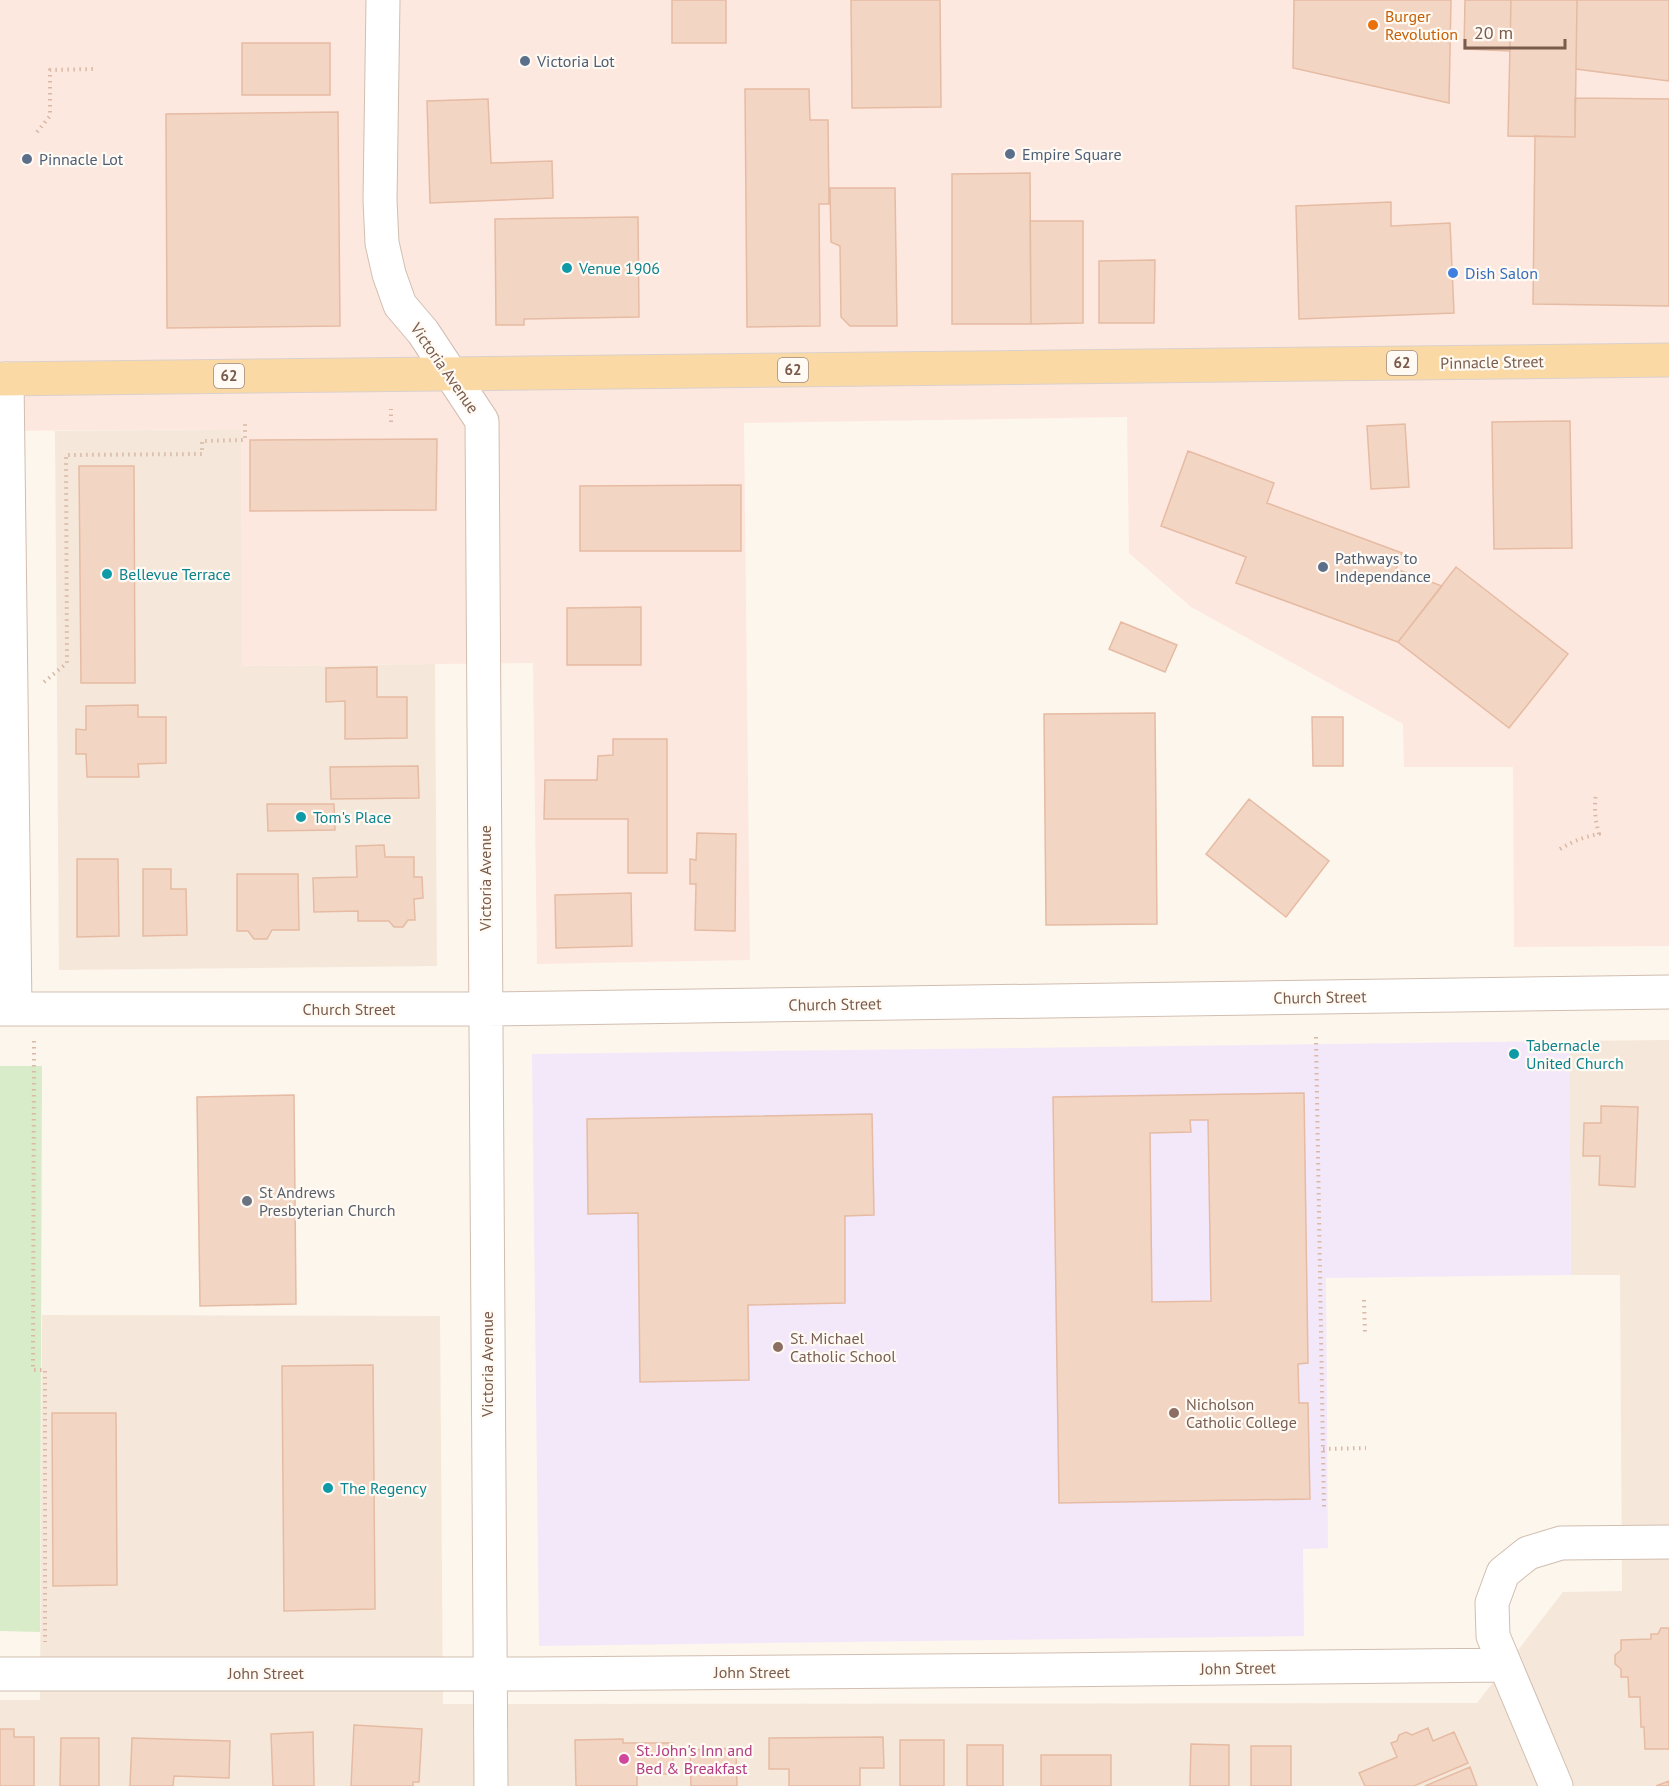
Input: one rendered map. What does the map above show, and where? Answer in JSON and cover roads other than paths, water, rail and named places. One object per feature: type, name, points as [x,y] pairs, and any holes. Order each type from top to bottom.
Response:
[{"type":"main road","name":"Pinnacle Street","points":[[451,374],[1669,360]]},
{"type":"main road","name":"62","points":[[3,379],[451,374]]},
{"type":"street","name":"Victoria Avenue","points":[[383,0],[380,200],[382,243],[389,274],[398,302],[423,332],[482,421],[491,1786]]},
{"type":"street","points":[[3,379],[8,1009]]},
{"type":"street","name":"Church Street","points":[[8,1009],[485,1009],[1669,992]]},
{"type":"street","points":[[1556,1786],[1493,1636],[1492,1603],[1503,1573],[1528,1553],[1561,1543],[1669,1542]]},
{"type":"street","name":"John Street","points":[[0,1674],[892,1672],[1505,1665]]},
{"type":"place","name":"Burger Revolution","points":[[1373,25]]},
{"type":"place","name":"Victoria Lot","points":[[525,61]]},
{"type":"place","name":"Empire Square","points":[[1010,154]]},
{"type":"place","name":"Pinnacle Lot","points":[[27,159]]},
{"type":"place","name":"Venue 1906","points":[[567,268]]},
{"type":"place","name":"Dish Salon","points":[[1453,273]]},
{"type":"place","name":"Pathways to Independance","points":[[1323,567]]},
{"type":"place","name":"Bellevue Terrace","points":[[107,574]]},
{"type":"place","name":"Tom's Place","points":[[301,817]]},
{"type":"place","name":"Tabernacle United Church","points":[[1514,1054]]},
{"type":"place","name":"St Andrews Presbyterian Church","points":[[247,1201]]},
{"type":"place","name":"St. Michael Catholic School","points":[[778,1347]]},
{"type":"place","name":"Nicholson Catholic College","points":[[1174,1413]]},
{"type":"place","name":"The Regency","points":[[328,1488]]},
{"type":"place","name":"St. John's Inn and Bed & Breakfast","points":[[624,1759]]}]
